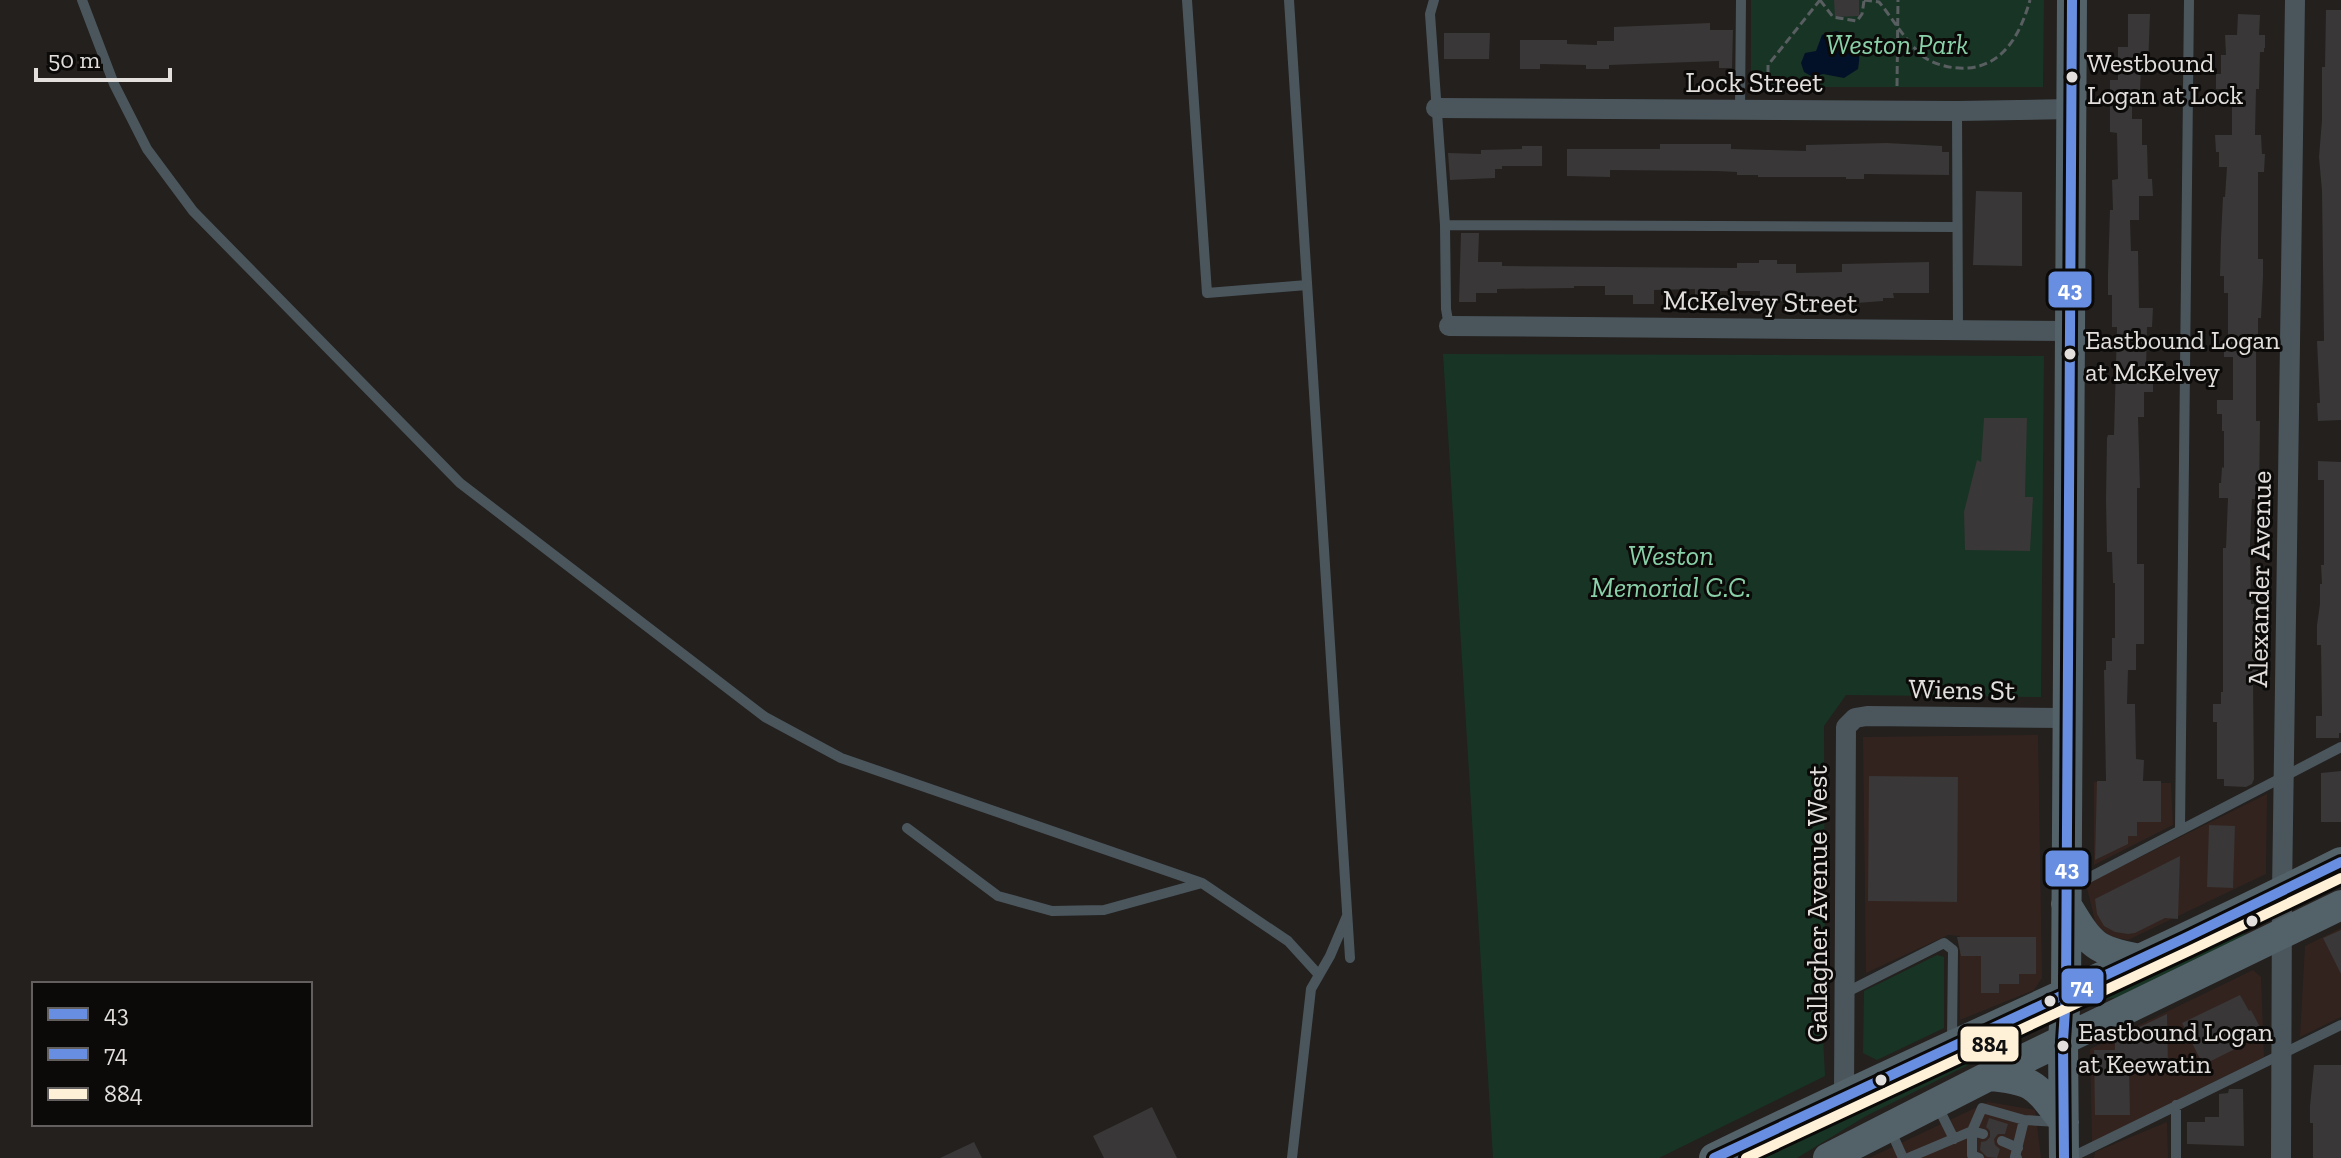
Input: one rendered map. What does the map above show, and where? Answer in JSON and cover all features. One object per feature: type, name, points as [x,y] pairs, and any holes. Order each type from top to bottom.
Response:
[{"type":"main road","points":[[2067,1158],[2063,1041],[2066,994],[2072,0]]},
{"type":"main road","points":[[1714,1158],[2341,862]]},
{"type":"main road","points":[[2066,897],[2087,937],[2100,949],[2139,959]]},
{"type":"main road","points":[[1831,1157],[1989,1076],[2341,905]]},
{"type":"main road","points":[[1989,1076],[2027,1081],[2043,1095],[2064,1122]]},
{"type":"street","name":"Alexander Avenue","points":[[2281,1158],[2295,0]]},
{"type":"street","name":"Lock Street","points":[[1436,108],[2071,109]]},
{"type":"street","name":"McKelvey Street","points":[[1449,326],[2070,331]]},
{"type":"street","name":"Wiens St","points":[[1855,718],[2067,718]]},
{"type":"street","name":"Gallagher Avenue West","points":[[1844,1094],[1846,727],[1855,718]]},
{"type":"lane","points":[[82,0],[114,84],[147,149],[193,211],[460,483],[765,717],[841,758],[1202,883],[1288,941],[1319,975]]},
{"type":"lane","points":[[1187,0],[1207,293],[1307,285]]},
{"type":"lane","points":[[1289,0],[1350,958]]},
{"type":"lane","points":[[1434,0],[1430,14],[1449,326]]},
{"type":"lane","points":[[1740,110],[1741,0]]},
{"type":"lane","points":[[2180,830],[2189,0]]},
{"type":"lane","points":[[1957,111],[1958,331]]},
{"type":"lane","points":[[1445,225],[1957,227]]},
{"type":"lane","points":[[2066,897],[2180,830],[2341,747]]},
{"type":"lane","points":[[907,828],[998,896],[1052,911],[1104,910],[1202,883]]},
{"type":"lane","points":[[1292,1158],[1311,989],[1330,956],[1347,914]]},
{"type":"lane","points":[[1845,993],[1944,943],[1953,950],[1952,1046]]},
{"type":"lane","points":[[2067,1158],[2341,1025]]},
{"type":"lane","points":[[1936,1103],[1954,1139]]},
{"type":"lane","points":[[2176,1105],[2176,1158]]},
{"type":"lane","points":[[1979,1158],[1972,1155],[1982,1108],[2024,1120],[2064,1122]]},
{"type":"lane","points":[[2016,1155],[2024,1120]]},
{"type":"lane","points":[[1889,1127],[1906,1158],[1978,1133]]},
{"type":"lane","points":[[2002,1141],[2016,1155]]},
{"type":"path","points":[[1768,85],[1768,65],[1820,0],[1833,17],[1857,21],[1862,14],[1864,0],[1881,1],[1910,45],[1928,59],[1952,69],[1993,61],[2004,52],[2016,37],[2030,0]]},
{"type":"path","points":[[1897,86],[1898,0]]},
{"type":"shaded area","points":[[2038,735],[2042,978],[2034,990],[1960,1020],[1960,936],[1948,935],[1866,973],[1863,737]]},
{"type":"shaded area","points":[[2094,782],[2171,783],[2173,825],[2094,865]]},
{"type":"shaded area","points":[[2267,794],[2266,874],[2128,940],[2112,937],[2100,929],[2086,884]]},
{"type":"shaded area","points":[[2341,928],[2341,1017],[2300,1037],[2305,946]]},
{"type":"shaded area","points":[[2253,970],[2261,977],[2264,1057],[2092,1142],[2090,1049]]},
{"type":"shaded area","points":[[1988,1102],[2035,1110],[2041,1158],[1869,1158]]},
{"type":"shaded area","points":[[2167,1122],[2168,1158],[2094,1158],[2095,1152]]},
{"type":"green space","name":"Weston Park","points":[[1751,0],[2044,0],[2043,87],[1751,87]]},
{"type":"green space","name":"Weston Memorial C.C.","points":[[1443,354],[2044,356],[2041,697],[1846,695],[1824,726],[1825,1076],[1659,1158],[1493,1158]]},
{"type":"green space","points":[[2241,931],[2245,934],[2238,941],[2121,997],[2106,999],[2107,994]]},
{"type":"green space","points":[[1937,955],[1944,957],[1944,1028],[1877,1060],[1863,1053],[1864,991]]},
{"type":"green space","points":[[2023,1029],[2027,1033],[2024,1037],[1866,1116],[1797,1158],[1735,1158]]},
{"type":"water","points":[[1836,31],[1849,36],[1857,44],[1858,69],[1844,78],[1823,74],[1813,77],[1804,72],[1801,63],[1805,53],[1816,51],[1822,35]]},
{"type":"building","points":[[1834,0],[1859,0],[1859,16],[1835,17]]},
{"type":"building","points":[[2326,10],[2341,10],[2341,420],[2318,421],[2317,341],[2324,341],[2319,157]]},
{"type":"building","points":[[2128,14],[2150,14],[2148,67],[2141,67],[2140,91],[2132,91],[2132,119],[2142,119],[2142,145],[2147,145],[2148,179],[2152,179],[2153,196],[2139,196],[2139,220],[2130,220],[2131,251],[2138,251],[2139,308],[2153,308],[2152,327],[2147,327],[2146,371],[2153,371],[2153,392],[2144,392],[2144,417],[2138,417],[2140,488],[2137,488],[2137,564],[2144,564],[2144,644],[2136,644],[2136,670],[2128,670],[2127,704],[2135,704],[2136,759],[2144,760],[2143,781],[2161,781],[2161,822],[2137,822],[2137,836],[2128,836],[2128,844],[2095,860],[2097,781],[2106,781],[2104,670],[2106,661],[2112,661],[2112,638],[2115,638],[2115,583],[2112,552],[2107,552],[2106,499],[2107,438],[2114,435],[2117,327],[2112,327],[2112,295],[2108,295],[2112,180],[2118,179],[2117,133],[2110,132],[2110,80],[2118,80],[2118,47],[2128,47]]},
{"type":"building","points":[[2238,14],[2260,15],[2259,35],[2265,35],[2264,52],[2260,52],[2259,89],[2256,89],[2255,135],[2261,135],[2262,154],[2265,154],[2264,172],[2258,172],[2258,259],[2263,259],[2261,318],[2258,318],[2256,347],[2256,421],[2260,421],[2259,499],[2252,499],[2250,544],[2251,604],[2254,604],[2254,628],[2260,628],[2260,642],[2258,675],[2253,675],[2254,779],[2246,787],[2224,786],[2224,779],[2217,779],[2217,722],[2213,722],[2213,704],[2221,704],[2223,692],[2223,548],[2226,548],[2228,498],[2219,498],[2219,483],[2224,468],[2224,431],[2222,414],[2217,414],[2217,400],[2233,400],[2233,357],[2224,357],[2224,339],[2228,340],[2228,293],[2224,293],[2224,276],[2220,276],[2227,167],[2219,167],[2215,135],[2232,135],[2232,89],[2216,89],[2216,74],[2221,74],[2221,55],[2226,55],[2225,35],[2237,35]]},
{"type":"building","points":[[1710,23],[1710,30],[1733,30],[1732,68],[1719,68],[1719,61],[1609,65],[1609,69],[1540,64],[1540,69],[1520,69],[1520,40],[1567,40],[1567,44],[1597,45],[1597,41],[1614,41],[1614,27]]},
{"type":"building","points":[[1444,33],[1490,33],[1489,59],[1444,59]]},
{"type":"building","points":[[1887,143],[1942,146],[1942,152],[1949,152],[1949,175],[1864,174],[1864,179],[1846,179],[1758,177],[1716,171],[1610,170],[1610,177],[1567,176],[1567,149],[1660,149],[1660,144],[1731,144],[1731,149],[1806,151],[1806,145]]},
{"type":"building","points":[[1522,146],[1542,146],[1542,166],[1502,166],[1502,169],[1495,169],[1495,178],[1450,180],[1448,153],[1481,154],[1481,150],[1522,149]]},
{"type":"building","points":[[1976,191],[2022,192],[2022,266],[1973,265]]},
{"type":"building","points":[[1461,233],[1479,233],[1478,262],[1502,262],[1502,266],[1737,268],[1737,263],[1777,260],[1777,264],[1796,264],[1796,273],[1842,272],[1842,264],[1929,262],[1929,293],[1893,293],[1894,298],[1883,298],[1883,301],[1843,304],[1760,301],[1760,291],[1712,291],[1712,295],[1695,295],[1695,289],[1654,290],[1654,304],[1633,304],[1633,295],[1605,295],[1605,286],[1574,286],[1497,289],[1497,293],[1476,293],[1476,302],[1459,302]]},
{"type":"building","points":[[1984,418],[2027,418],[2025,497],[2033,497],[2030,551],[1965,550],[1964,512],[1977,460],[1981,462]]},
{"type":"building","points":[[2318,461],[2341,462],[2339,738],[2316,738],[2316,716],[2322,716],[2321,645],[2317,645],[2317,625],[2321,565],[2324,565],[2324,480],[2318,480]]},
{"type":"building","points":[[2341,771],[2341,822],[2321,822],[2321,773]]},
{"type":"building","points":[[1869,776],[1958,777],[1957,902],[1868,901]]},
{"type":"building","points":[[2209,825],[2235,826],[2233,888],[2207,887]]},
{"type":"building","points":[[2180,856],[2178,919],[2165,918],[2128,934],[2104,926],[2097,914],[2095,899]]},
{"type":"building","points":[[2341,930],[2341,974],[2323,938]]},
{"type":"building","points":[[1957,937],[2036,937],[2036,974],[2019,974],[2019,984],[1999,984],[1999,993],[1981,993],[1981,956],[1961,956]]},
{"type":"building","points":[[2240,995],[2260,1027],[2254,1030],[2256,1035],[2203,1065],[2182,1023]]},
{"type":"building","points":[[2167,1014],[2168,1066],[2129,1066],[2130,1115],[2095,1115],[2094,1050],[2115,1050],[2115,1040],[2129,1040],[2129,1032]]},
{"type":"building","points":[[2314,1065],[2341,1065],[2341,1158],[2313,1158],[2310,1106]]},
{"type":"building","points":[[2229,1089],[2243,1089],[2244,1146],[2187,1144],[2187,1122],[2205,1122],[2205,1117],[2219,1117],[2219,1094],[2228,1093]]},
{"type":"building","points":[[1152,1107],[1177,1158],[1104,1158],[1093,1136]]},
{"type":"building","points":[[1989,1118],[2008,1124],[2005,1134],[1998,1134],[1994,1139],[2000,1149],[1997,1158],[1987,1157],[1980,1150],[1981,1142],[1990,1137],[1986,1127]]},
{"type":"building","points":[[974,1142],[982,1158],[940,1158]]},
{"type":"transit line","name":"43","points":[[2064,1158],[2072,0]]},
{"type":"transit line","name":"74","points":[[1714,1158],[2341,862]]},
{"type":"transit line","name":"884","points":[[1746,1158],[2341,878]]},
{"type":"place","name":"Westbound Logan at Lock","points":[[2072,77]]},
{"type":"place","name":"Eastbound Logan at McKelvey","points":[[2070,354]]},
{"type":"place","name":"Eastbound Logan at Keewatin","points":[[2063,1046]]}]
